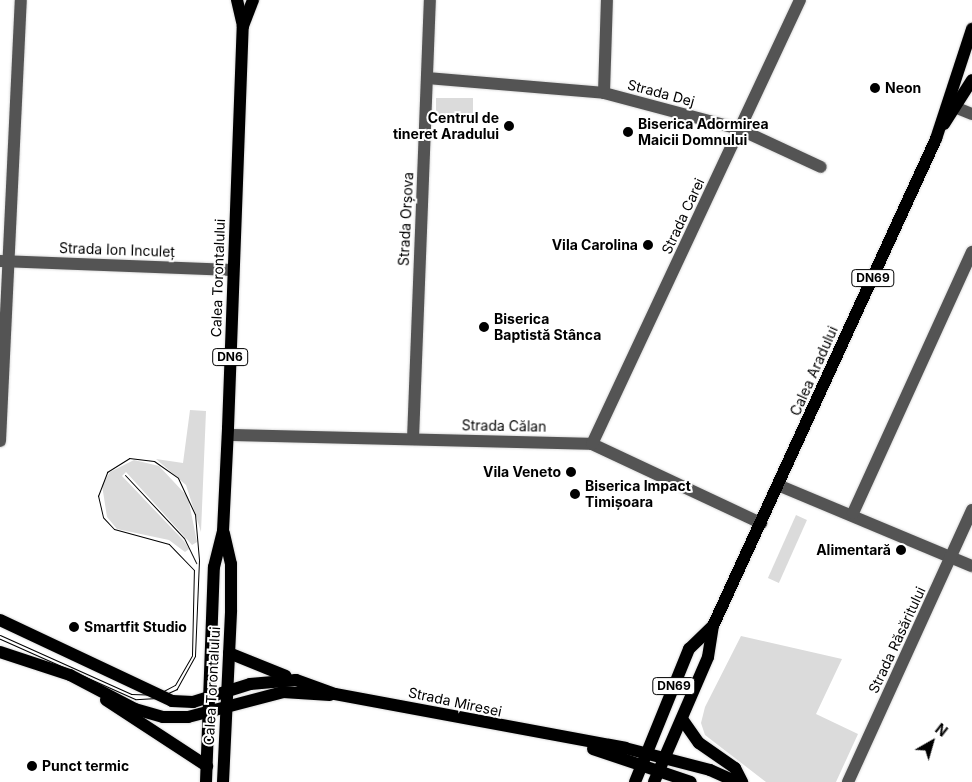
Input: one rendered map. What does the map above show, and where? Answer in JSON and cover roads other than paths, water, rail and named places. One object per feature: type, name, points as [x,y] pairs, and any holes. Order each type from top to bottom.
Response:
[{"type":"main road","name":"Calea Torontalului","points":[[206,782],[214,567],[223,532],[228,435],[243,26],[237,0]]},
{"type":"main road","name":"Calea Torontalului","points":[[243,26],[253,0]]},
{"type":"main road","name":"Calea Aradului","points":[[656,777],[708,657],[714,626],[941,128],[972,29]]},
{"type":"main road","name":"Calea Aradului","points":[[941,128],[957,108],[972,80]]},
{"type":"main road","name":"Calea Torontalului","points":[[223,532],[231,564],[223,782]]},
{"type":"main road","name":"Strada Miresei","points":[[0,620],[165,699],[184,703],[208,698],[266,680],[296,680],[335,694],[570,741],[646,753],[737,782]]},
{"type":"main road","name":"Calea Aradului","points":[[635,782],[689,649],[714,626]]},
{"type":"main road","points":[[0,652],[84,681],[116,708],[207,766]]},
{"type":"main road","points":[[229,653],[296,680]]},
{"type":"main road","name":"Strada Miresei","points":[[84,681],[155,716],[208,713],[283,692],[335,694]]},
{"type":"main road","points":[[682,719],[699,742],[735,768],[742,782]]},
{"type":"main road","name":"Strada Miresei","points":[[570,741],[641,766],[656,777],[691,782]]},
{"type":"street","points":[[1,441],[5,262],[21,0]]},
{"type":"street","name":"Strada Orșova","points":[[413,439],[430,0]]},
{"type":"street","points":[[604,93],[608,0]]},
{"type":"street","name":"Strada Carei","points":[[592,444],[800,0]]},
{"type":"street","name":"Strada Dej","points":[[427,78],[604,93],[739,129],[821,166]]},
{"type":"street","points":[[957,108],[972,114]]},
{"type":"street","points":[[853,513],[972,252]]},
{"type":"street","name":"Strada Ion Inculeț","points":[[5,262],[233,270]]},
{"type":"street","name":"Strada Călan","points":[[228,435],[592,444],[761,523]]},
{"type":"street","points":[[778,485],[853,513],[972,566]]},
{"type":"street","name":"Strada Răsăritului","points":[[848,782],[972,510]]},
{"type":"tram line","points":[[0,635],[131,694],[156,695],[175,685],[192,655],[194,570],[169,544],[114,529],[103,517],[98,496],[107,472],[129,458],[154,461],[178,478],[195,514],[199,560],[195,656],[177,689],[157,698],[135,699],[0,639]]},
{"type":"tram line","points":[[125,475],[184,538],[196,563]]},
{"type":"place","name":"Neon","points":[[875,88]]},
{"type":"place","name":"Centrul de tineret Aradului","points":[[509,126]]},
{"type":"place","name":"Biserica Adormirea Maicii Domnului","points":[[628,132]]},
{"type":"place","name":"Vila Carolina","points":[[648,245]]},
{"type":"place","name":"Biserica Baptistă Stânca","points":[[484,327]]},
{"type":"place","name":"Vila Veneto","points":[[571,472]]},
{"type":"place","name":"Biserica Impact Timișoara","points":[[575,494]]},
{"type":"place","name":"Alimentară","points":[[901,550]]},
{"type":"place","name":"Smartfit Studio","points":[[74,627]]},
{"type":"place","name":"Punct termic","points":[[32,766]]}]
